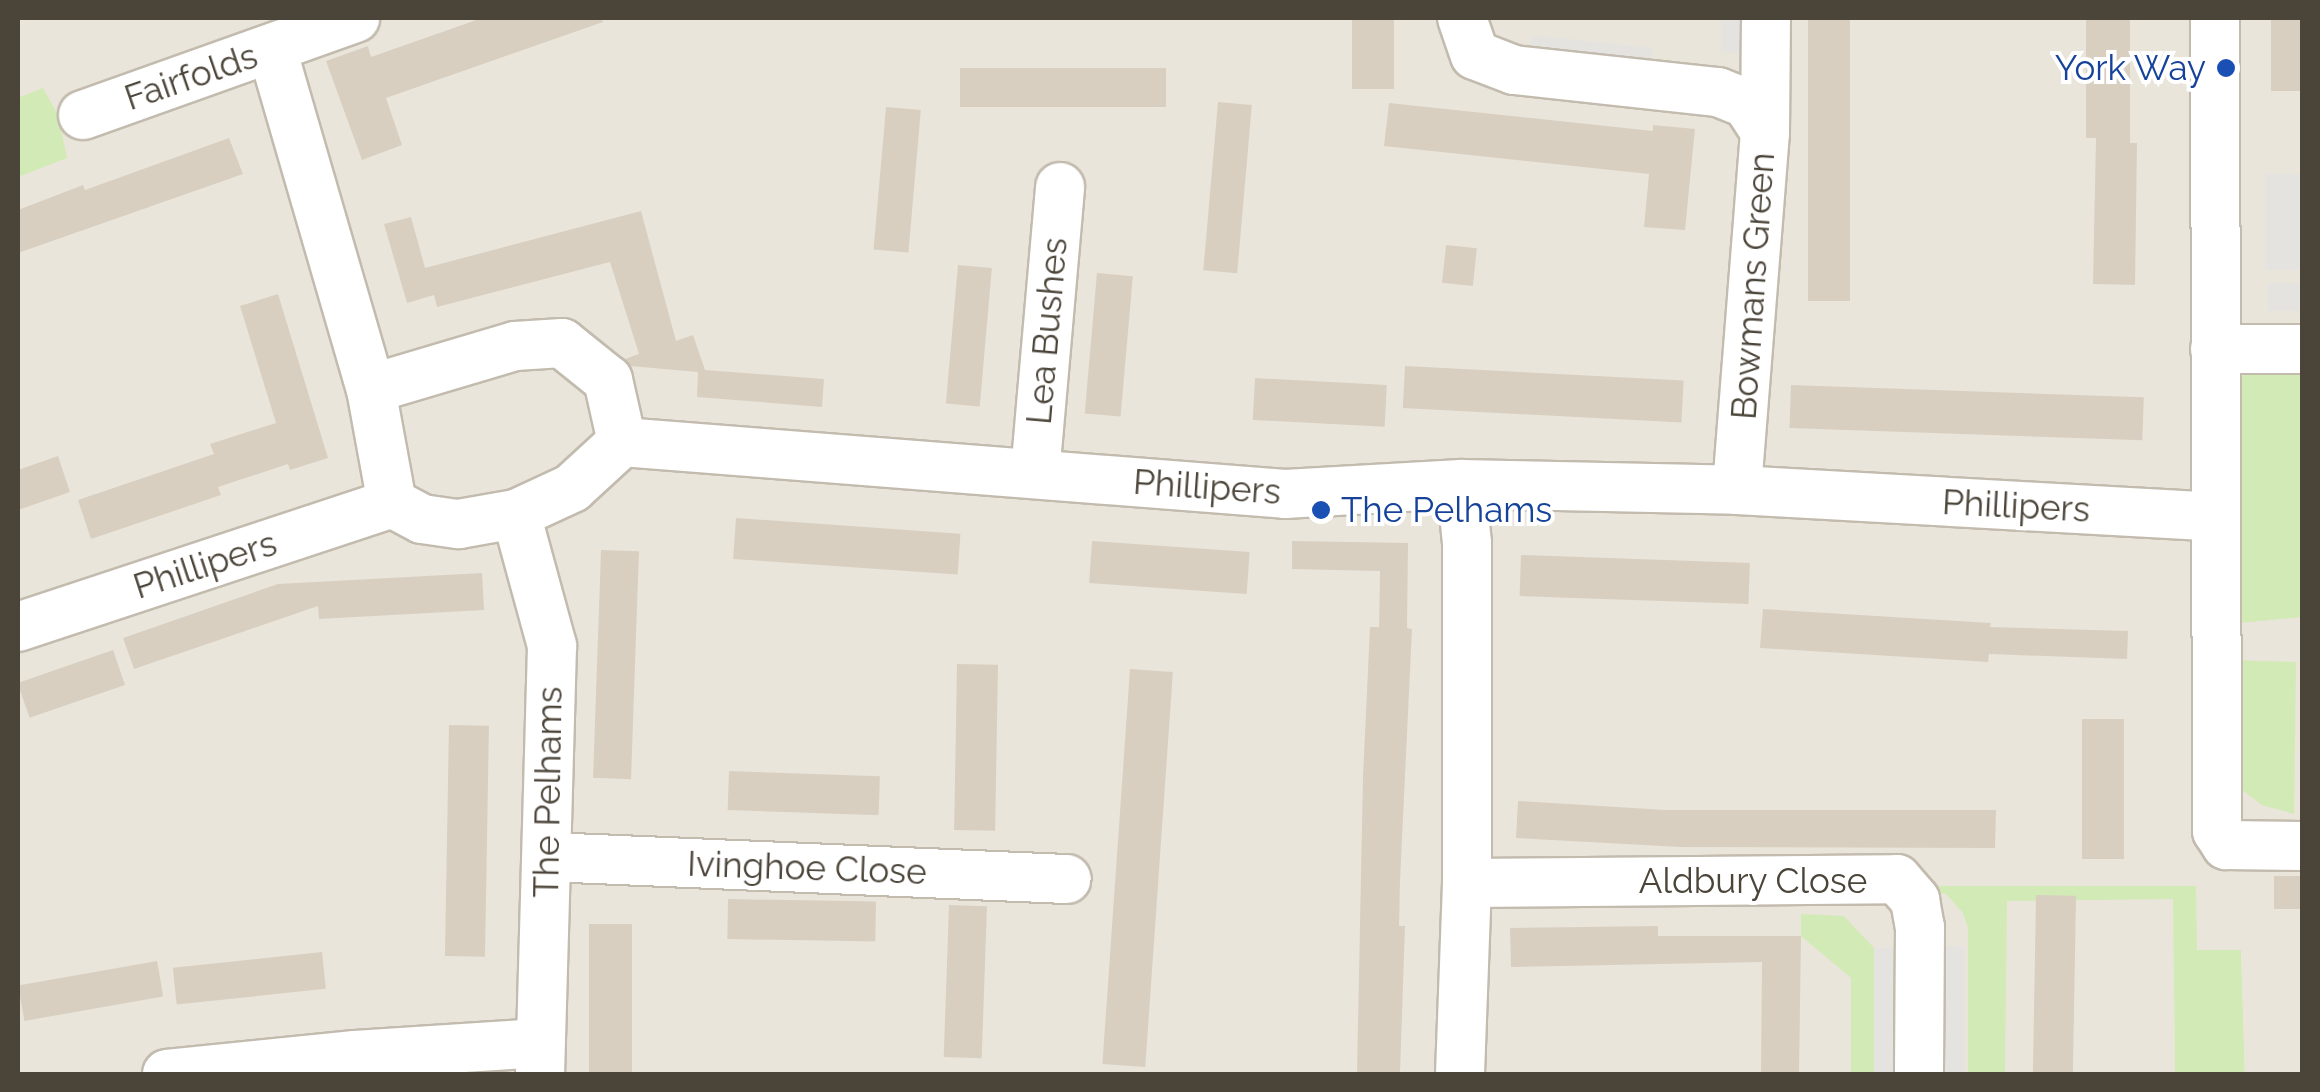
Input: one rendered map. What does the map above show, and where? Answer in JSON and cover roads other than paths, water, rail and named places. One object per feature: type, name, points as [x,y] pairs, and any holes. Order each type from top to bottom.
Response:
[{"type":"street","name":"Fairfolds","points":[[84,115],[355,18]]},
{"type":"street","name":"Bowmans Green","points":[[1462,18],[1475,55],[1514,70],[1718,92],[1746,104],[1765,132],[1737,490]]},
{"type":"street","points":[[1765,132],[1766,18]]},
{"type":"street","points":[[2215,18],[2213,517],[2217,831],[2226,845],[2302,846]]},
{"type":"street","points":[[272,49],[371,389],[392,503],[422,519],[459,524],[516,514],[572,488],[622,442],[608,380],[562,343],[515,346],[371,389]]},
{"type":"street","name":"Lea Bushes","points":[[1035,474],[1060,187]]},
{"type":"street","points":[[2215,349],[2302,349]]},
{"type":"street","name":"Phillipers","points":[[622,442],[1285,494],[1461,484],[1737,490],[2213,517]]},
{"type":"street","points":[[1460,1074],[1468,883],[1467,543],[1461,484]]},
{"type":"street","name":"Phillipers","points":[[18,627],[392,503]]},
{"type":"street","name":"The Pelhams","points":[[516,514],[552,646],[541,1059]]},
{"type":"street","name":"Ivinghoe Close","points":[[548,857],[1067,879]]},
{"type":"street","name":"Aldbury Close","points":[[1468,883],[1897,880],[1915,900],[1920,927],[1919,1074]]},
{"type":"street","points":[[167,1074],[355,1055],[541,1059]]},
{"type":"place","name":"York Way","points":[[2226,68]]},
{"type":"place","name":"The Pelhams","points":[[1321,510]]}]
